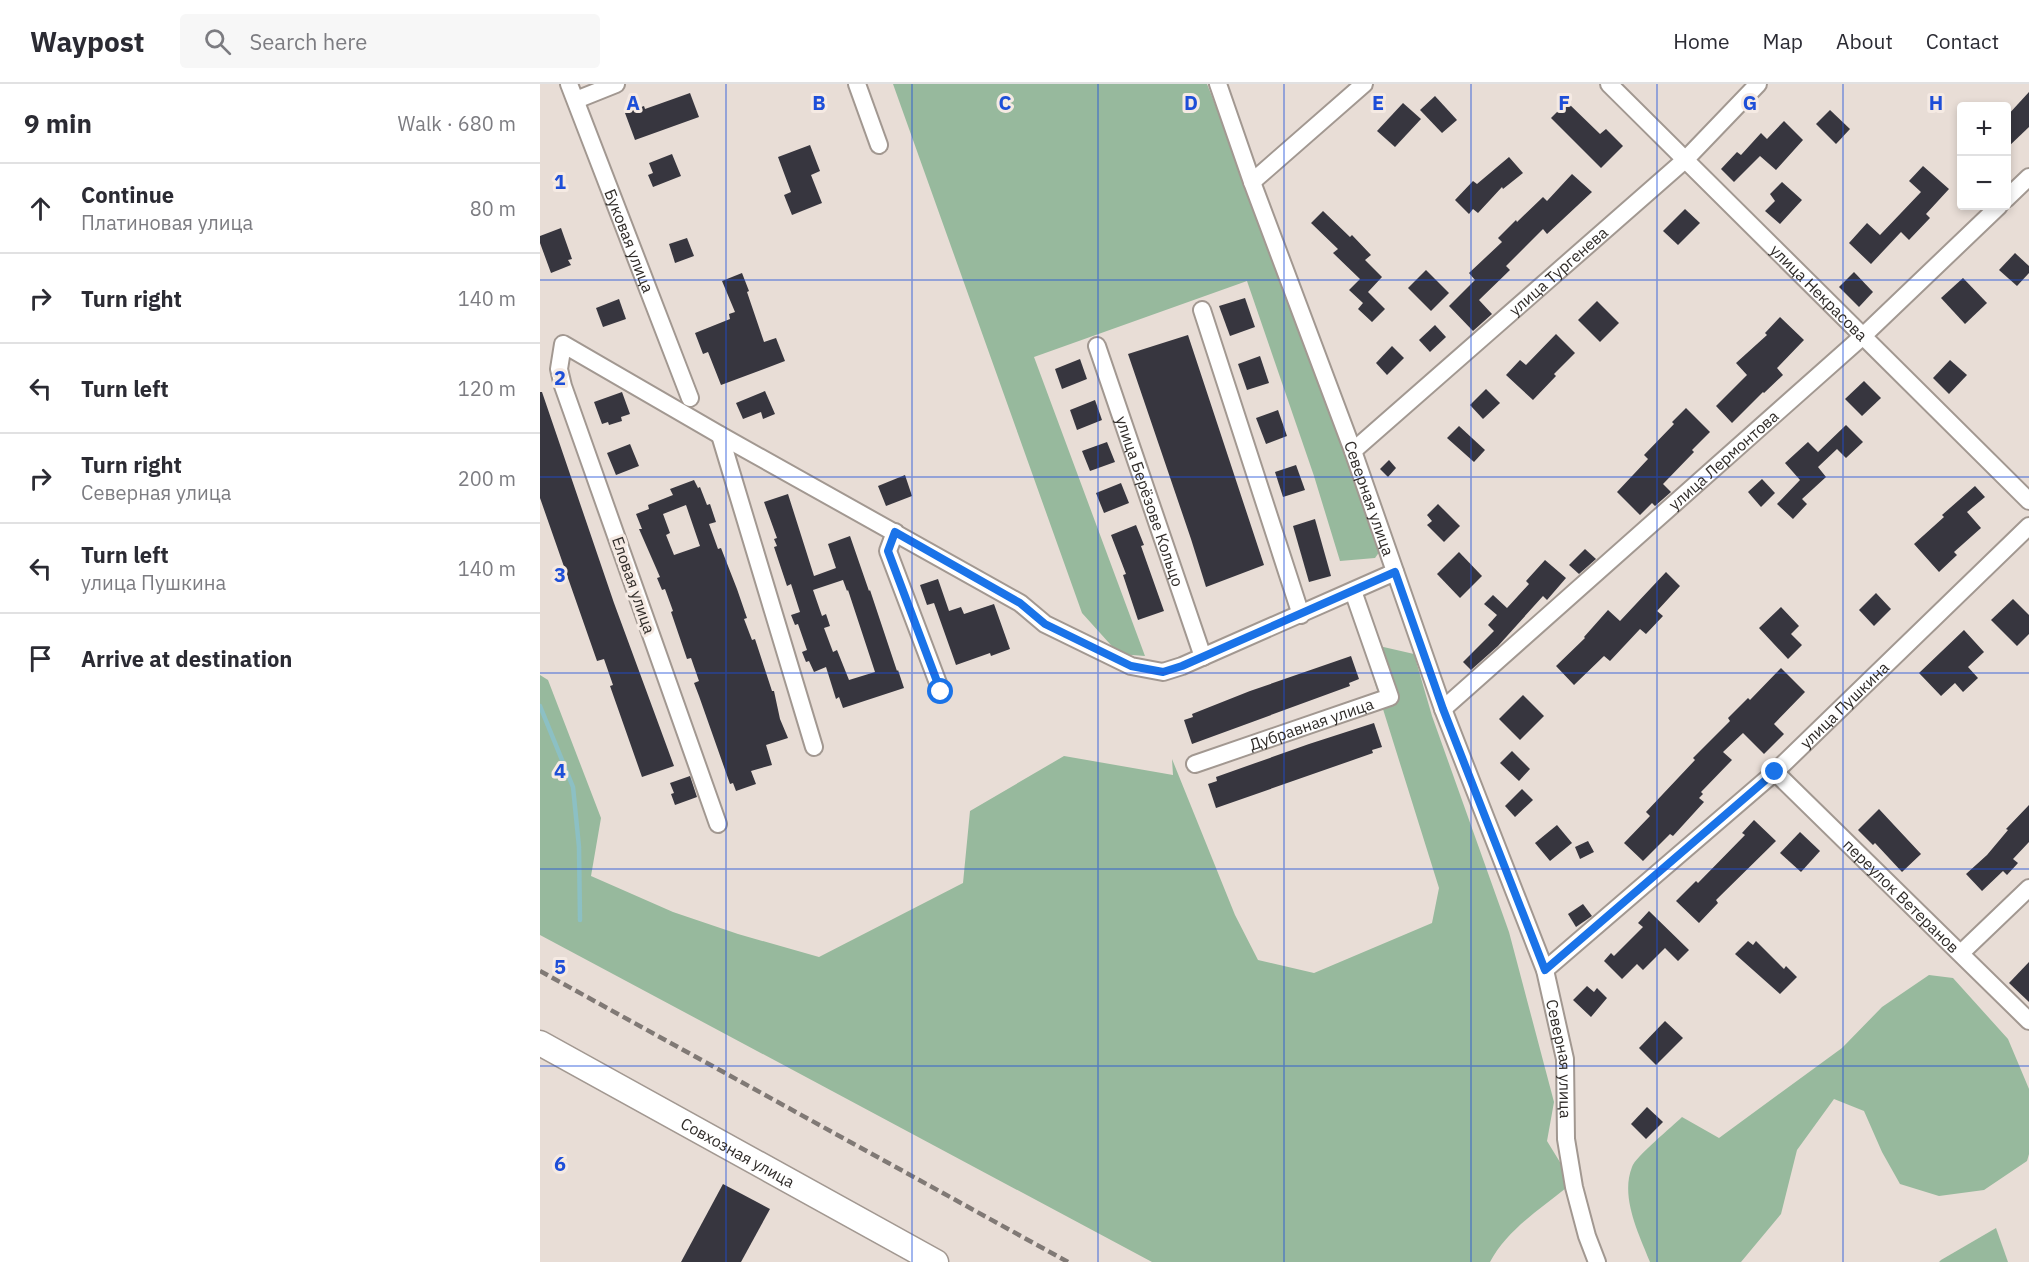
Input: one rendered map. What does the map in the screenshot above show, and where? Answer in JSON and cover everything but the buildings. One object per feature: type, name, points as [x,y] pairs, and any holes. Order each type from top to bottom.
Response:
[{"type":"street","points":[[572,92],[616,84]]},
{"type":"street","points":[[857,84],[879,145]]},
{"type":"street","name":"Северная улица","points":[[1218,84],[1252,182],[1353,451],[1443,709],[1545,970],[1565,1059],[1566,1139],[1574,1187],[1597,1262]]},
{"type":"street","points":[[1252,182],[1364,84]]},
{"type":"street","name":"улица Некрасова","points":[[1609,84],[2029,501]]},
{"type":"street","name":"улица Тургенева","points":[[1353,451],[1686,159],[1758,84]]},
{"type":"street","name":"Буковая улица","points":[[572,92],[690,398]]},
{"type":"street","points":[[2011,195],[2029,177]]},
{"type":"street","name":"улица Лермонтова","points":[[1443,709],[1863,336],[1995,210]]},
{"type":"street","points":[[1202,310],[1301,615]]},
{"type":"street","name":"Еловая улица","points":[[718,824],[563,386],[559,369],[563,344],[720,435]]},
{"type":"street","name":"улица Берёзове Кольцо","points":[[1097,346],[1203,657]]},
{"type":"street","points":[[720,435],[1020,603],[1045,624],[1131,666],[1163,672],[1182,666],[1395,572]]},
{"type":"street","points":[[720,435],[814,747]]},
{"type":"street","name":"улица Пушкина","points":[[1545,970],[1775,772],[2029,526]]},
{"type":"street","points":[[895,532],[888,551],[941,692]]},
{"type":"street","name":"Дубравная улица","points":[[1195,764],[1390,697],[1353,591]]},
{"type":"street","name":"переулок Ветеранов","points":[[1775,772],[2029,1021]]},
{"type":"street","points":[[1960,953],[2029,888]]},
{"type":"street","name":"Совхозная улица","points":[[540,1042],[936,1262]]},
{"type":"green space","points":[[893,84],[1207,84],[1353,451],[1383,547],[1375,558],[1340,561],[1314,476],[1247,281],[1034,357],[1145,656],[1119,654],[1082,613]]},
{"type":"green space","points":[[1366,643],[1414,654],[1432,716],[1509,932],[1554,1102],[1547,1141],[1566,1172],[1566,1188],[1514,1230],[1490,1262],[1152,1262],[540,935],[540,675],[548,680],[601,818],[591,876],[673,912],[738,934],[819,957],[963,883],[970,811],[1064,756],[1173,775],[1172,759],[1235,915],[1258,960],[1314,973],[1432,923],[1439,888],[1372,674]]},
{"type":"green space","points":[[1929,975],[1953,978],[2008,1039],[2029,1089],[2029,1154],[2027,1161],[1984,1190],[1939,1196],[1900,1184],[1882,1152],[1864,1111],[1834,1099],[1797,1150],[1781,1214],[1741,1262],[1650,1262],[1636,1228],[1628,1191],[1632,1167],[1640,1156],[1682,1117],[1719,1138],[1842,1048],[1882,1007]]},
{"type":"green space","points":[[1996,1228],[2008,1262],[1939,1262],[1941,1260]]},
{"type":"waterway","points":[[540,706],[573,787],[579,847],[580,920]]},
{"type":"railway","points":[[540,971],[1068,1262]]},
{"type":"route","points":[[941,692],[888,551],[895,532],[1020,603],[1045,624],[1131,666],[1163,672],[1301,615],[1395,572],[1443,709],[1545,970],[1775,772]]}]
